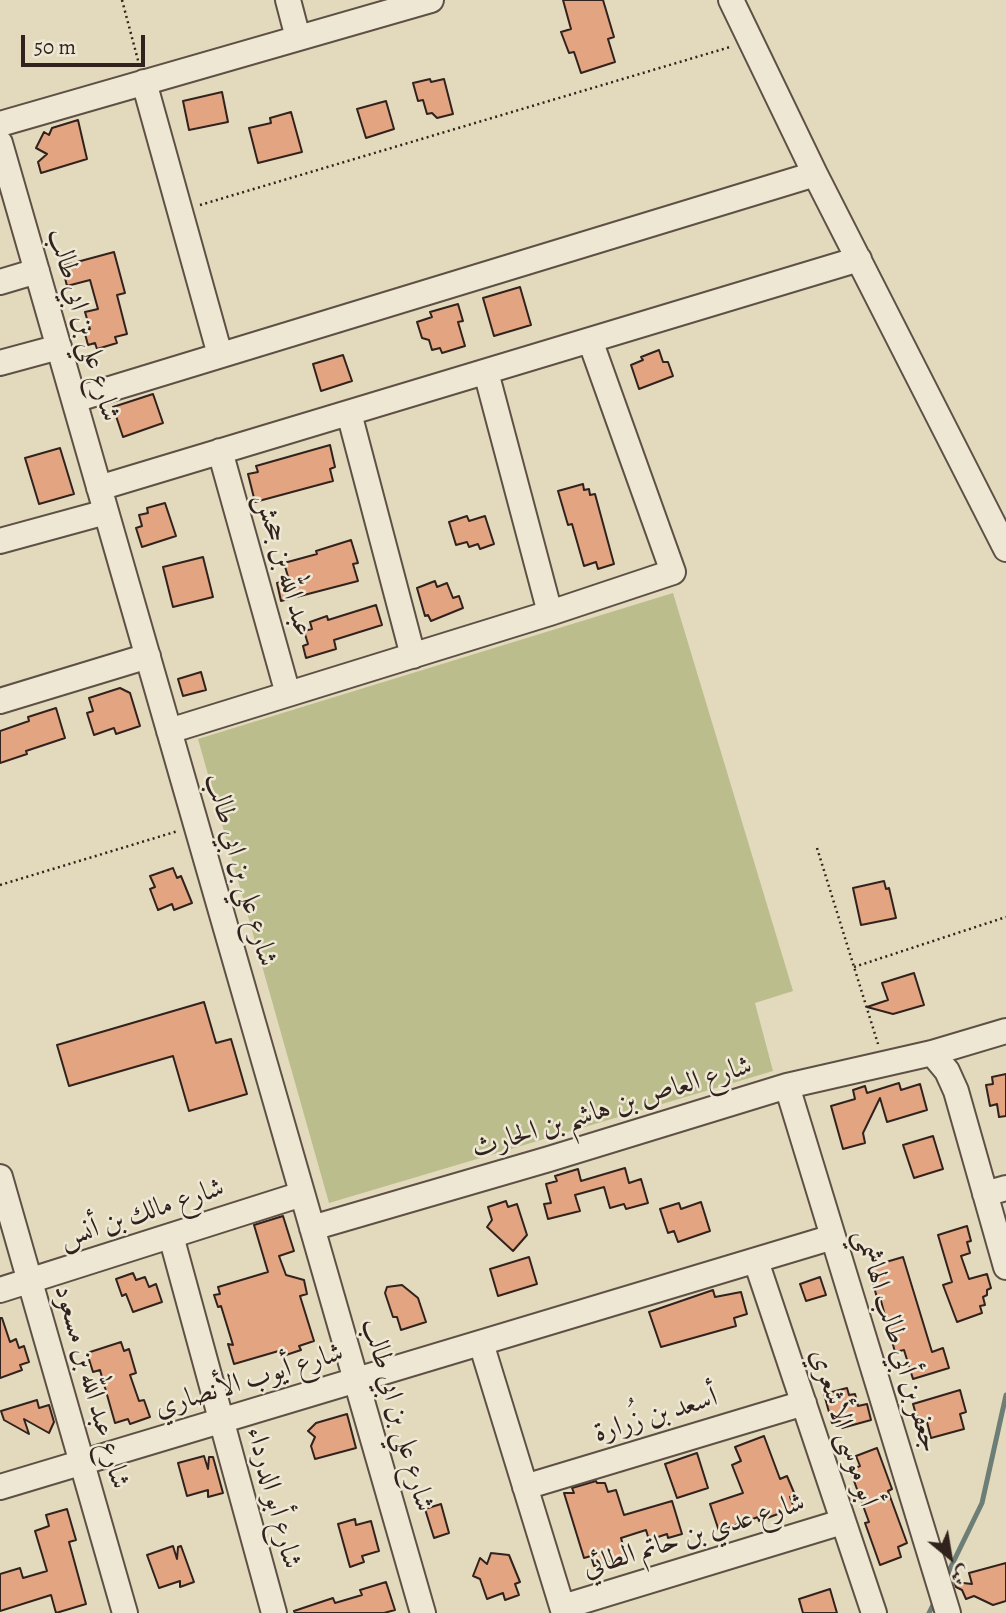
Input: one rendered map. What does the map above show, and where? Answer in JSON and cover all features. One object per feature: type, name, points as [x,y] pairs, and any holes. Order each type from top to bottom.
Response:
[{"type":"street","points":[[289,0],[298,38]]},
{"type":"street","points":[[0,124],[431,0]]},
{"type":"street","points":[[731,0],[815,174],[1006,550]]},
{"type":"street","points":[[144,82],[220,355]]},
{"type":"street","name":"شارع علي بن ابي طالب","points":[[0,143],[423,1613]]},
{"type":"street","points":[[74,400],[815,174]]},
{"type":"street","points":[[99,488],[859,259]]},
{"type":"street","points":[[0,282],[37,271]]},
{"type":"street","points":[[169,731],[673,572],[590,340]]},
{"type":"street","points":[[0,363],[59,347]]},
{"type":"street","points":[[486,372],[550,613]]},
{"type":"street","points":[[349,412],[413,656]]},
{"type":"street","name":"عبد الله بن جحش","points":[[220,451],[288,694]]},
{"type":"street","points":[[0,541],[106,512]]},
{"type":"street","points":[[0,701],[148,656]]},
{"type":"street","name":"شارع العاص بن هاشم بن الحارث","points":[[312,1228],[787,1086],[932,1053],[1006,1031]]},
{"type":"street","points":[[932,1053],[947,1071],[996,1191],[1006,1267]]},
{"type":"street","name":"جعفر بن أبي طالب الهاشمي","points":[[787,1086],[948,1613]]},
{"type":"street","name":"شارع عبد الله بن مسعود","points":[[0,1177],[125,1613]]},
{"type":"street","name":"شارع مالك بن أنس","points":[[0,1290],[302,1194]]},
{"type":"street","name":"شارع أبو الدرداء","points":[[172,1236],[274,1613]]},
{"type":"street","name":"شارع أيوب الأنصاري","points":[[0,1486],[833,1237]]},
{"type":"street","name":"أبو موسى الأشعري","points":[[756,1261],[874,1613]]},
{"type":"street","points":[[481,1343],[564,1610]]},
{"type":"street","name":"أسعد بن زُرارة","points":[[525,1487],[804,1403]]},
{"type":"street","name":"شارع عدي بن حاتم الطائي","points":[[564,1610],[842,1522]]},
{"type":"path","points":[[122,0],[144,82]]},
{"type":"path","points":[[180,211],[751,41]]},
{"type":"path","points":[[0,885],[196,825]]},
{"type":"path","points":[[817,848],[884,1064]]},
{"type":"path","points":[[854,967],[1006,917]]},
{"type":"green space","points":[[673,593],[793,991],[755,1003],[773,1071],[329,1203],[198,739]]},
{"type":"building","points":[[563,0],[603,0],[614,37],[608,39],[615,62],[581,73],[574,52],[569,53],[561,32],[571,29]]},
{"type":"building","points":[[430,79],[431,82],[444,79],[453,114],[437,118],[432,113],[427,114],[423,100],[418,101],[413,83]]},
{"type":"building","points":[[222,92],[228,122],[189,130],[183,101]]},
{"type":"building","points":[[386,101],[394,129],[366,138],[357,109]]},
{"type":"building","points":[[291,112],[302,152],[258,163],[249,128],[271,123],[270,118]]},
{"type":"building","points":[[78,120],[87,159],[41,173],[38,162],[47,154],[36,148],[44,132],[49,135],[52,128]]},
{"type":"building","points":[[114,252],[125,293],[117,295],[127,334],[115,337],[117,343],[97,349],[95,343],[88,345],[84,330],[90,329],[85,312],[98,309],[90,280],[67,286],[62,266]]},
{"type":"building","points":[[520,287],[531,325],[494,336],[483,298]]},
{"type":"building","points":[[458,304],[463,321],[458,322],[465,346],[442,353],[440,348],[432,350],[429,340],[422,338],[417,322],[432,317],[430,312]]},
{"type":"building","points":[[659,350],[663,362],[668,362],[673,376],[639,389],[631,365],[643,360],[641,357]]},
{"type":"building","points":[[343,355],[352,381],[321,391],[313,364]]},
{"type":"building","points":[[153,394],[163,423],[123,437],[113,407]]},
{"type":"building","points":[[330,445],[335,467],[330,469],[333,481],[255,502],[248,474],[258,472],[256,466]]},
{"type":"building","points":[[60,448],[74,494],[39,504],[25,458]]},
{"type":"building","points":[[583,484],[584,490],[589,489],[590,495],[595,494],[614,564],[598,569],[596,562],[584,566],[572,524],[568,525],[558,491]]},
{"type":"building","points":[[165,503],[176,536],[142,547],[136,528],[142,526],[139,515],[148,513],[147,508]]},
{"type":"building","points":[[467,516],[469,521],[485,516],[494,544],[480,549],[478,544],[469,547],[467,542],[456,545],[449,522]]},
{"type":"building","points":[[351,540],[358,563],[353,564],[358,581],[281,601],[277,583],[289,580],[284,563],[317,554],[316,551]]},
{"type":"building","points":[[203,557],[213,597],[173,607],[163,567]]},
{"type":"building","points":[[435,581],[437,587],[447,583],[453,598],[459,596],[463,608],[431,621],[428,615],[425,616],[417,588]]},
{"type":"building","points":[[376,605],[382,625],[334,640],[336,649],[306,658],[303,646],[308,644],[304,631],[312,629],[310,622],[327,616],[328,620]]},
{"type":"building","points":[[201,672],[206,690],[183,696],[178,679]]},
{"type":"building","points":[[120,688],[130,693],[140,726],[116,734],[114,728],[94,735],[87,713],[93,711],[89,698]]},
{"type":"building","points":[[56,708],[65,738],[0,763],[0,731],[29,721],[28,717]]},
{"type":"building","points":[[173,868],[177,878],[181,876],[192,903],[174,910],[172,904],[158,910],[150,889],[155,887],[150,876]]},
{"type":"building","points":[[884,881],[886,889],[889,888],[896,918],[861,925],[853,888]]},
{"type":"building","points":[[914,973],[924,1005],[893,1014],[867,1007],[888,1000],[882,983]]},
{"type":"building","points":[[204,1002],[216,1043],[231,1039],[247,1094],[189,1111],[173,1056],[69,1086],[57,1045]]},
{"type":"building","points":[[1006,1074],[1006,1116],[999,1117],[997,1104],[990,1106],[986,1085],[993,1084],[992,1077]]},
{"type":"building","points":[[899,1083],[901,1090],[920,1084],[927,1110],[887,1122],[880,1098],[863,1133],[865,1143],[843,1149],[831,1106],[855,1099],[853,1090],[865,1086],[867,1093]]},
{"type":"building","points":[[933,1136],[943,1169],[914,1178],[903,1145]]},
{"type":"building","points":[[625,1168],[629,1183],[641,1179],[648,1203],[626,1209],[624,1204],[610,1208],[604,1187],[575,1195],[580,1211],[548,1219],[544,1204],[551,1203],[546,1184],[557,1181],[555,1176],[578,1169],[581,1181]]},
{"type":"building","points":[[506,1201],[508,1207],[517,1204],[527,1235],[513,1251],[487,1227],[492,1220],[488,1207]]},
{"type":"building","points":[[701,1202],[710,1231],[678,1242],[674,1231],[668,1233],[660,1209],[679,1203],[681,1209]]},
{"type":"building","points":[[283,1216],[294,1251],[279,1256],[286,1275],[304,1280],[307,1294],[300,1296],[314,1341],[299,1346],[301,1350],[283,1356],[282,1350],[234,1364],[228,1344],[233,1345],[221,1306],[218,1307],[214,1295],[220,1294],[218,1287],[268,1272],[254,1225]]},
{"type":"building","points":[[967,1226],[971,1241],[967,1242],[970,1253],[961,1256],[969,1279],[987,1274],[991,1288],[983,1297],[985,1305],[980,1306],[982,1313],[957,1322],[943,1285],[952,1282],[938,1235]]},
{"type":"building","points":[[529,1257],[537,1284],[498,1296],[490,1269]]},
{"type":"building","points":[[903,1257],[932,1352],[943,1348],[949,1368],[913,1379],[904,1350],[895,1352],[869,1267]]},
{"type":"building","points":[[133,1273],[136,1280],[145,1277],[149,1287],[156,1284],[162,1302],[133,1312],[126,1294],[122,1296],[116,1279]]},
{"type":"building","points":[[820,1277],[826,1295],[806,1301],[800,1284]]},
{"type":"building","points":[[402,1285],[418,1298],[426,1322],[401,1330],[397,1317],[393,1317],[385,1293],[387,1287]]},
{"type":"building","points":[[713,1290],[715,1297],[741,1292],[747,1314],[734,1318],[736,1326],[661,1347],[649,1312]]},
{"type":"building","points":[[0,1318],[10,1342],[16,1339],[19,1348],[24,1346],[29,1362],[20,1365],[22,1370],[0,1378]]},
{"type":"building","points":[[121,1342],[124,1351],[129,1349],[136,1373],[130,1375],[139,1401],[144,1400],[150,1417],[130,1424],[128,1419],[115,1423],[100,1370],[93,1372],[87,1353]]},
{"type":"building","points":[[847,1388],[849,1395],[855,1394],[858,1406],[867,1404],[871,1420],[842,1428],[840,1421],[832,1423],[824,1394]]},
{"type":"building","points":[[960,1390],[966,1412],[960,1414],[964,1429],[931,1438],[927,1422],[919,1425],[913,1404]]},
{"type":"building","points":[[37,1400],[39,1408],[49,1405],[54,1422],[49,1433],[24,1419],[29,1434],[4,1420],[1,1411]]},
{"type":"building","points":[[347,1414],[356,1448],[315,1459],[311,1446],[315,1437],[308,1431],[316,1423]]},
{"type":"building","points":[[764,1436],[780,1479],[787,1476],[795,1495],[790,1497],[794,1508],[759,1521],[758,1517],[719,1531],[710,1504],[743,1493],[732,1465],[741,1461],[735,1447]]},
{"type":"building","points":[[877,1448],[892,1489],[888,1491],[907,1543],[898,1547],[901,1557],[880,1565],[865,1523],[869,1522],[850,1470],[860,1466],[856,1456]]},
{"type":"building","points":[[697,1453],[708,1488],[677,1498],[665,1464]]},
{"type":"building","points":[[204,1456],[208,1469],[209,1457],[213,1457],[223,1493],[208,1497],[208,1490],[187,1496],[178,1463]]},
{"type":"building","points":[[596,1481],[605,1483],[608,1492],[616,1490],[624,1515],[672,1501],[682,1534],[668,1538],[667,1534],[649,1540],[646,1530],[621,1538],[627,1560],[613,1564],[612,1560],[594,1566],[591,1556],[584,1558],[564,1493],[574,1493],[572,1488]]},
{"type":"building","points":[[441,1504],[449,1533],[434,1538],[425,1509]]},
{"type":"building","points":[[67,1509],[76,1540],[69,1542],[86,1604],[56,1613],[51,1595],[0,1611],[0,1574],[20,1568],[23,1578],[47,1571],[35,1531],[49,1526],[46,1515]]},
{"type":"building","points":[[355,1519],[356,1525],[371,1521],[379,1551],[362,1556],[364,1562],[350,1567],[338,1524]]},
{"type":"building","points":[[173,1546],[177,1559],[178,1547],[181,1546],[194,1582],[180,1587],[180,1581],[159,1588],[147,1555]]},
{"type":"building","points":[[491,1553],[509,1555],[520,1582],[515,1584],[519,1595],[505,1600],[503,1593],[487,1599],[480,1579],[473,1576],[480,1558],[487,1564]]},
{"type":"building","points":[[1006,1563],[1006,1601],[993,1605],[974,1596],[966,1599],[962,1590],[956,1587],[954,1582],[972,1584],[969,1573]]},
{"type":"building","points":[[386,1582],[395,1610],[384,1613],[294,1611],[333,1598],[335,1603],[362,1595],[360,1590]]},
{"type":"building","points":[[830,1589],[837,1613],[803,1613],[799,1599]]},
{"type":"waterway","points":[[946,1577],[982,1503],[1006,1395]]},
{"type":"waterway","points":[[929,1613],[936,1599]]}]
